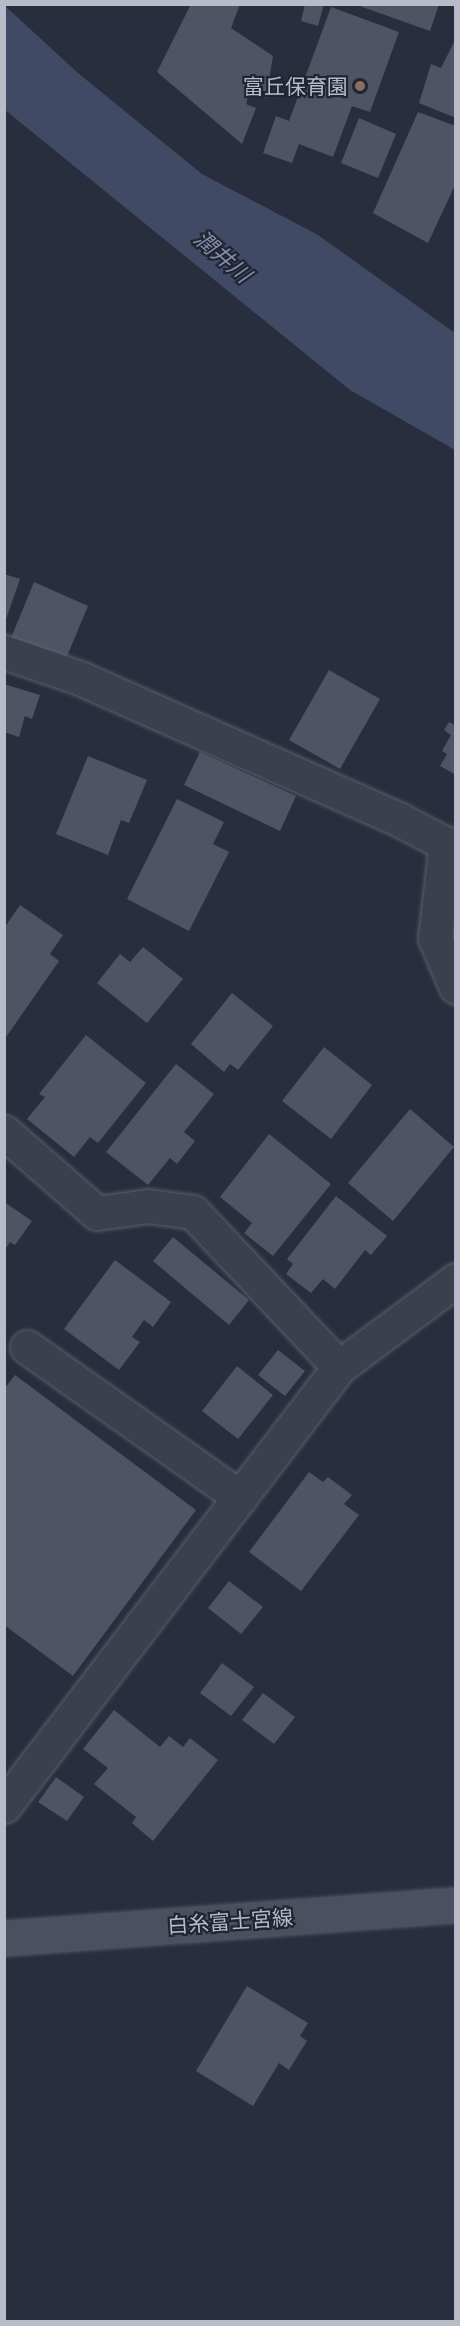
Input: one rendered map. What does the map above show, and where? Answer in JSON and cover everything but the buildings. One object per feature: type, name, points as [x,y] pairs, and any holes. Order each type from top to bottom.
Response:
[{"type":"main road","name":"白糸富士宮線","points":[[4,1938],[456,1905]]},
{"type":"street","points":[[4,652],[90,683],[400,820],[451,845],[435,938],[456,987]]},
{"type":"street","points":[[4,1132],[96,1214],[148,1206],[192,1212],[339,1367]]},
{"type":"street","points":[[5,1802],[339,1367],[456,1280]]},
{"type":"street","points":[[27,1347],[240,1497]]},
{"type":"water","name":"潤井川","points":[[4,5],[78,73],[202,174],[318,235],[455,333],[455,450],[350,390],[5,110]]},
{"type":"place","name":"富丘保育園","points":[[360,86]]}]
